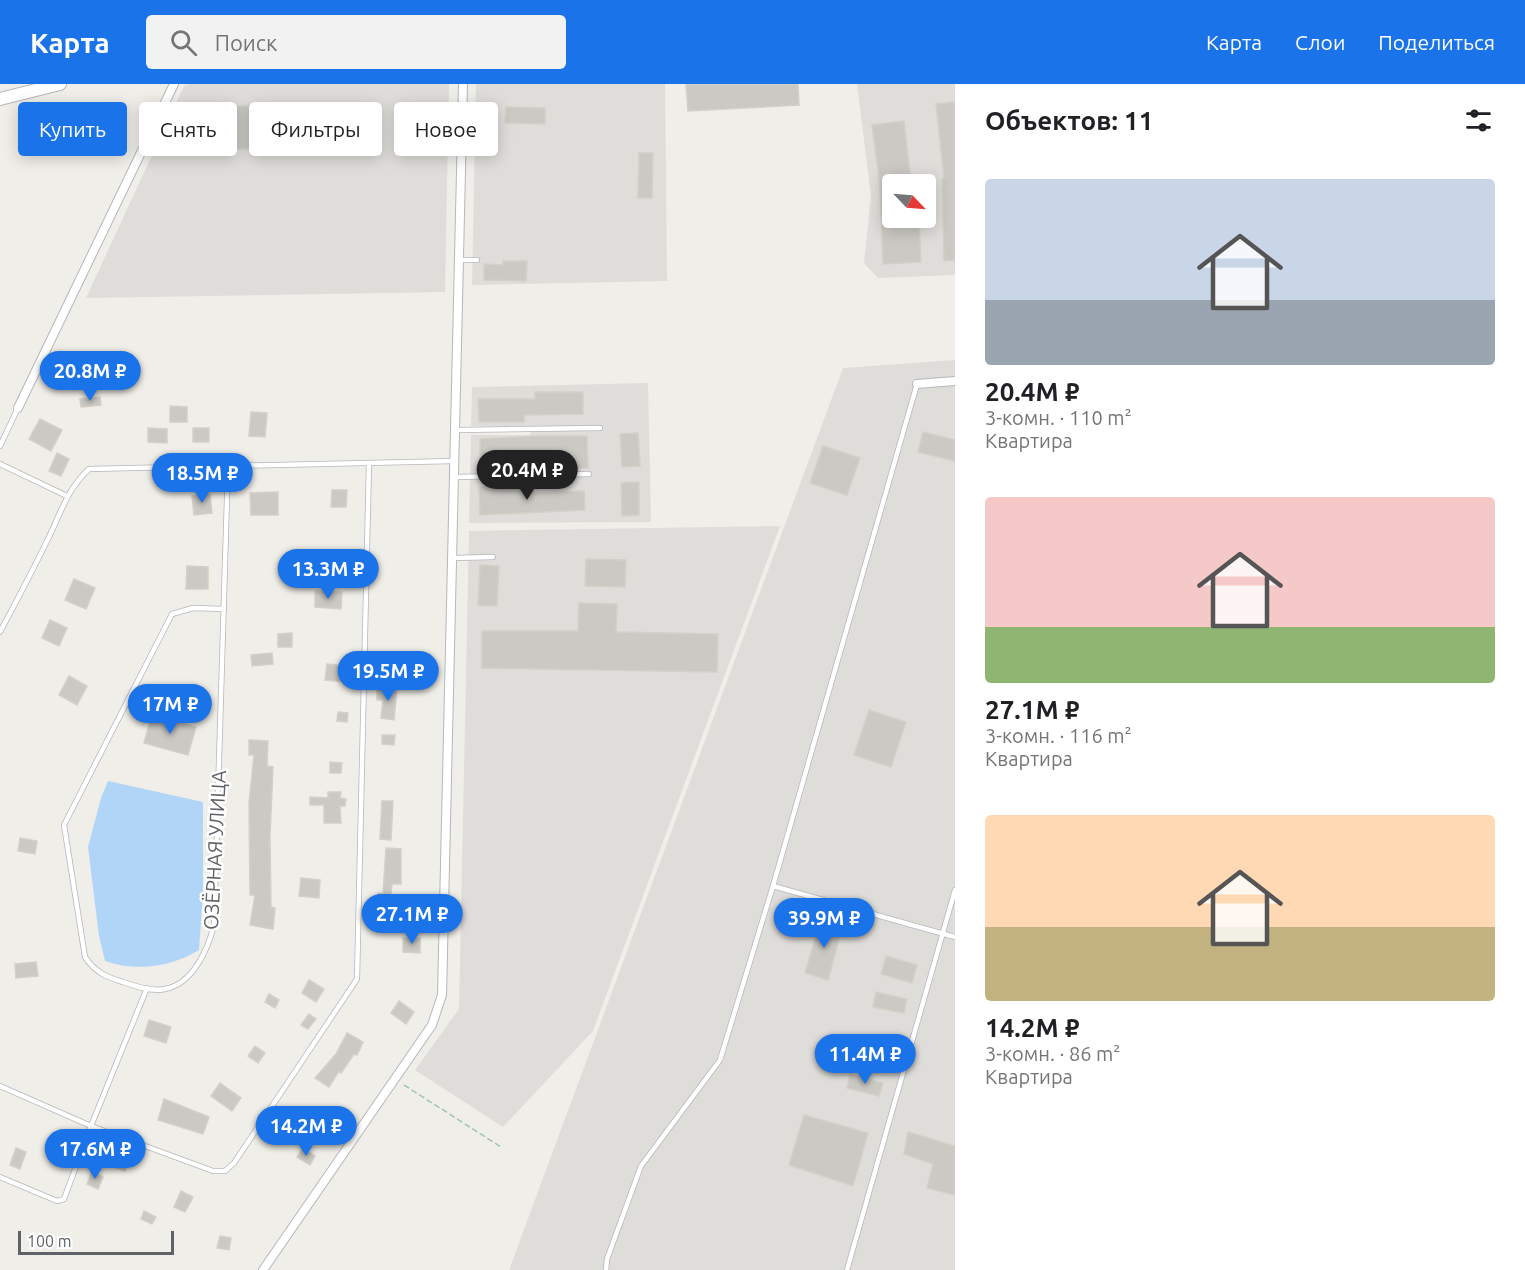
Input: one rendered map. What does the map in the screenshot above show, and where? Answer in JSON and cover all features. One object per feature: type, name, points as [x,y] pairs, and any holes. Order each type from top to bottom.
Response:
[{"type":"street","points":[[0,99],[60,84]]},
{"type":"street","points":[[18,408],[174,84]]},
{"type":"street","points":[[263,1270],[432,1025],[438,1011],[445,974],[463,84]]},
{"type":"street","points":[[917,384],[955,381]]},
{"type":"lane","points":[[460,260],[477,260]]},
{"type":"lane","points":[[606,1270],[607,1259],[641,1166],[720,1060],[773,886],[917,384]]},
{"type":"lane","points":[[0,446],[18,408]]},
{"type":"lane","points":[[457,430],[600,428]]},
{"type":"lane","points":[[0,632],[48,540],[67,496],[76,481],[89,469],[456,461]]},
{"type":"lane","points":[[0,1086],[91,1126],[213,1171],[225,1171],[234,1163],[357,979],[369,463]]},
{"type":"lane","points":[[0,464],[67,496]]},
{"type":"lane","name":"ОЗЁРНАЯ УЛИЦА","points":[[224,609],[193,608],[172,614],[64,825],[86,957],[93,969],[106,977],[147,988],[164,990],[178,984],[201,959],[214,925],[224,609],[228,465]]},
{"type":"lane","points":[[456,477],[589,474]]},
{"type":"lane","points":[[454,558],[493,557]]},
{"type":"lane","points":[[773,886],[955,937]]},
{"type":"lane","points":[[847,1270],[955,890]]},
{"type":"lane","points":[[0,1177],[57,1201],[64,1199],[147,988]]},
{"type":"path","points":[[398,1081],[501,1147]]},
{"type":"shaded area","points":[[189,84],[449,84],[449,102],[394,102],[394,156],[448,156],[445,292],[86,298],[152,156],[237,156],[237,102],[177,102],[184,86]]},
{"type":"shaded area","points":[[476,84],[665,84],[667,281],[472,285],[475,156],[498,156],[498,102],[476,102]]},
{"type":"shaded area","points":[[857,84],[955,84],[955,275],[878,278],[864,263],[871,196]]},
{"type":"shaded area","points":[[955,360],[955,1270],[509,1270],[843,368]]},
{"type":"shaded area","points":[[648,383],[651,522],[469,523],[471,435],[530,435],[531,427],[471,426],[472,387]]},
{"type":"shaded area","points":[[780,526],[593,1031],[503,1127],[415,1070],[459,1009],[469,531]]},
{"type":"water","points":[[108,781],[203,802],[203,893],[199,950],[188,956],[165,964],[141,967],[105,961],[99,936],[88,847]]},
{"type":"building","points":[[686,84],[798,84],[799,105],[688,111]]},
{"type":"building","points":[[955,102],[955,260],[944,261],[942,179],[944,179],[936,104]]},
{"type":"building","points":[[237,106],[249,106],[249,149],[237,149]]},
{"type":"building","points":[[506,107],[545,108],[545,124],[505,123]]},
{"type":"building","points":[[904,121],[910,174],[882,174],[882,228],[919,228],[921,262],[883,264],[880,186],[872,125]]},
{"type":"building","points":[[639,153],[653,153],[652,198],[638,198]]},
{"type":"building","points":[[503,261],[527,261],[526,281],[484,280],[484,264],[503,265]]},
{"type":"building","points":[[535,392],[583,392],[583,414],[524,415],[524,422],[479,422],[478,399],[535,399]]},
{"type":"building","points":[[100,397],[101,405],[81,407],[80,399]]},
{"type":"building","points":[[170,406],[187,407],[187,422],[170,422]]},
{"type":"building","points":[[251,412],[267,413],[265,437],[249,436]]},
{"type":"building","points":[[40,419],[62,430],[51,451],[29,439]]},
{"type":"building","points":[[148,428],[167,429],[167,443],[148,442]]},
{"type":"building","points":[[193,428],[209,428],[209,442],[193,442]]},
{"type":"building","points":[[923,432],[955,440],[955,461],[918,452]]},
{"type":"building","points":[[638,433],[640,466],[622,467],[620,434]]},
{"type":"building","points":[[587,436],[588,468],[536,469],[536,462],[480,463],[480,439]]},
{"type":"building","points":[[823,446],[860,458],[847,495],[810,483]]},
{"type":"building","points":[[57,453],[69,459],[61,476],[49,471]]},
{"type":"building","points":[[639,482],[639,515],[622,516],[621,483]]},
{"type":"building","points":[[533,486],[533,493],[584,491],[585,510],[480,515],[479,487]]},
{"type":"building","points":[[332,490],[347,490],[346,507],[331,507]]},
{"type":"building","points":[[278,492],[278,515],[251,515],[250,493]]},
{"type":"building","points":[[210,494],[212,513],[194,515],[192,496]]},
{"type":"building","points":[[586,559],[626,560],[625,587],[585,586]]},
{"type":"building","points":[[480,565],[499,566],[497,606],[478,605]]},
{"type":"building","points":[[187,566],[208,567],[208,589],[186,589]]},
{"type":"building","points":[[74,579],[95,588],[86,609],[65,600]]},
{"type":"building","points":[[315,591],[342,592],[341,609],[315,607]]},
{"type":"building","points":[[579,603],[617,604],[616,632],[718,634],[717,672],[482,668],[482,631],[578,631]]},
{"type":"building","points":[[50,620],[67,628],[59,646],[42,638]]},
{"type":"building","points":[[292,633],[292,647],[278,647],[278,634]]},
{"type":"building","points":[[272,653],[273,664],[252,666],[251,655]]},
{"type":"building","points":[[327,664],[348,666],[346,682],[325,680]]},
{"type":"building","points":[[69,676],[87,686],[77,705],[59,695]]},
{"type":"building","points":[[377,688],[397,688],[394,720],[381,718],[383,700],[377,700]]},
{"type":"building","points":[[869,710],[906,722],[891,767],[854,755]]},
{"type":"building","points":[[338,712],[348,713],[347,722],[337,721]]},
{"type":"building","points":[[152,715],[196,727],[188,755],[144,743]]},
{"type":"building","points":[[382,735],[395,735],[394,745],[382,744]]},
{"type":"building","points":[[249,740],[268,741],[267,766],[273,767],[270,836],[271,907],[275,908],[273,929],[250,925],[255,895],[250,895],[249,803],[254,755],[249,755]]},
{"type":"building","points":[[330,762],[342,763],[341,773],[330,773]]},
{"type":"building","points":[[328,792],[341,792],[340,798],[346,799],[345,806],[340,806],[341,823],[324,823],[324,805],[310,805],[310,797],[328,798]]},
{"type":"building","points":[[382,801],[393,801],[391,840],[380,839]]},
{"type":"building","points":[[20,838],[37,841],[35,854],[18,851]]},
{"type":"building","points":[[386,848],[401,849],[401,884],[392,884],[389,914],[383,914],[383,903],[378,902],[379,893],[383,894]]},
{"type":"building","points":[[301,878],[320,880],[319,898],[299,896]]},
{"type":"building","points":[[821,918],[843,925],[828,980],[805,973]]},
{"type":"building","points":[[403,938],[420,938],[420,953],[403,952]]},
{"type":"building","points":[[886,956],[917,965],[912,983],[881,974]]},
{"type":"building","points":[[36,962],[38,976],[16,978],[15,964]]},
{"type":"building","points":[[309,980],[324,989],[316,1002],[302,993]]},
{"type":"building","points":[[876,992],[907,999],[904,1013],[873,1007]]},
{"type":"building","points":[[269,994],[279,1000],[275,1008],[265,1002]]},
{"type":"building","points":[[399,1001],[414,1012],[406,1024],[391,1013]]},
{"type":"building","points":[[309,1014],[316,1019],[308,1029],[301,1025]]},
{"type":"building","points":[[149,1020],[171,1027],[166,1043],[144,1036]]},
{"type":"building","points":[[347,1033],[363,1042],[357,1055],[354,1054],[341,1073],[339,1071],[329,1087],[315,1078],[336,1054]]},
{"type":"building","points":[[255,1046],[265,1053],[258,1063],[248,1056]]},
{"type":"building","points":[[850,1074],[883,1083],[879,1096],[847,1088]]},
{"type":"building","points":[[220,1083],[241,1098],[232,1111],[211,1096]]},
{"type":"building","points":[[164,1099],[209,1117],[203,1134],[158,1120]]},
{"type":"building","points":[[804,1115],[868,1133],[853,1186],[789,1165]]},
{"type":"building","points":[[908,1132],[955,1146],[955,1195],[927,1188],[933,1164],[904,1154]]},
{"type":"building","points":[[52,1136],[62,1141],[56,1154],[46,1149]]},
{"type":"building","points":[[16,1148],[26,1152],[20,1169],[10,1165]]},
{"type":"building","points":[[303,1148],[315,1156],[310,1165],[297,1157]]},
{"type":"building","points":[[121,1155],[130,1158],[125,1171],[116,1168]]},
{"type":"building","points":[[92,1172],[103,1177],[98,1189],[87,1184]]},
{"type":"building","points":[[181,1191],[193,1197],[185,1212],[174,1207]]},
{"type":"building","points":[[144,1211],[156,1217],[152,1224],[141,1219]]},
{"type":"building","points":[[220,1236],[231,1238],[229,1250],[217,1248]]}]
